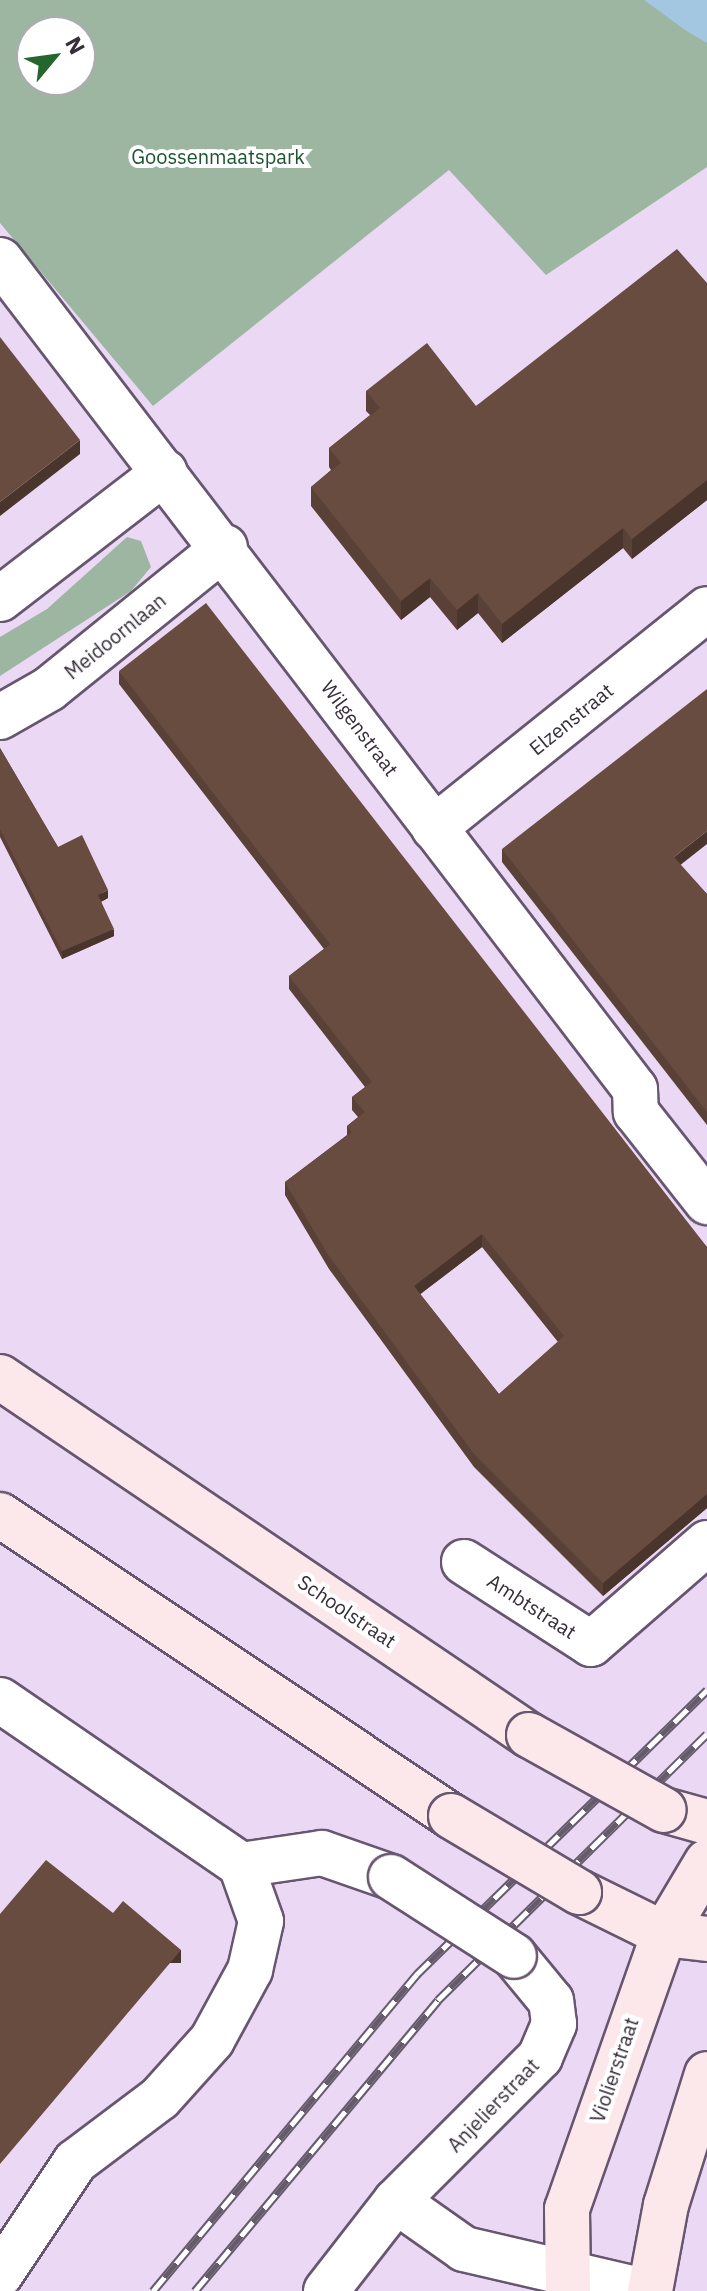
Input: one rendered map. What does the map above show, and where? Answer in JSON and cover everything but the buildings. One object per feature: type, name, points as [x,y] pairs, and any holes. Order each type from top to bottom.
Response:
[{"type":"main road","name":"Schoolstraat","points":[[0,1377],[529,1735],[664,1810],[707,1822]]},
{"type":"main road","points":[[0,1515],[451,1816],[579,1892],[664,1934],[707,1939]]},
{"type":"main road","name":"Violierstraat","points":[[566,2280],[567,2209],[664,1934],[707,1862]]},
{"type":"main road","points":[[648,2291],[666,2205],[707,2074]]},
{"type":"street","name":"Wilgenstraat","points":[[0,260],[225,547],[434,828],[635,1089],[636,1112],[707,1202]]},
{"type":"street","points":[[0,599],[165,472]]},
{"type":"street","name":"Meidoornlaan","points":[[0,717],[49,689],[225,547]]},
{"type":"street","name":"Elzenstraat","points":[[434,828],[707,609]]},
{"type":"street","name":"Ambtstraat","points":[[464,1562],[591,1644],[707,1543]]},
{"type":"street","points":[[0,1700],[241,1865],[261,1921],[250,1970],[212,2040],[160,2098],[75,2162],[0,2275]]},
{"type":"street","name":"Anjelierstraat","points":[[241,1865],[322,1853],[391,1877],[514,1956],[551,2001],[554,2024],[540,2057],[396,2201],[326,2291]]},
{"type":"street","points":[[396,2201],[464,2249],[566,2280],[648,2291]]},
{"type":"green space","name":"Goossenmaatspark","points":[[0,0],[707,0],[707,167],[546,275],[449,170],[153,406],[0,223]]},
{"type":"green space","points":[[127,537],[141,541],[151,567],[131,591],[0,676],[0,637],[47,609]]},
{"type":"water","points":[[644,0],[707,0],[707,43],[685,30]]},
{"type":"railway","points":[[153,2291],[417,1974],[707,1690]]},
{"type":"railway","points":[[195,2291],[438,2000],[707,1734]]}]
